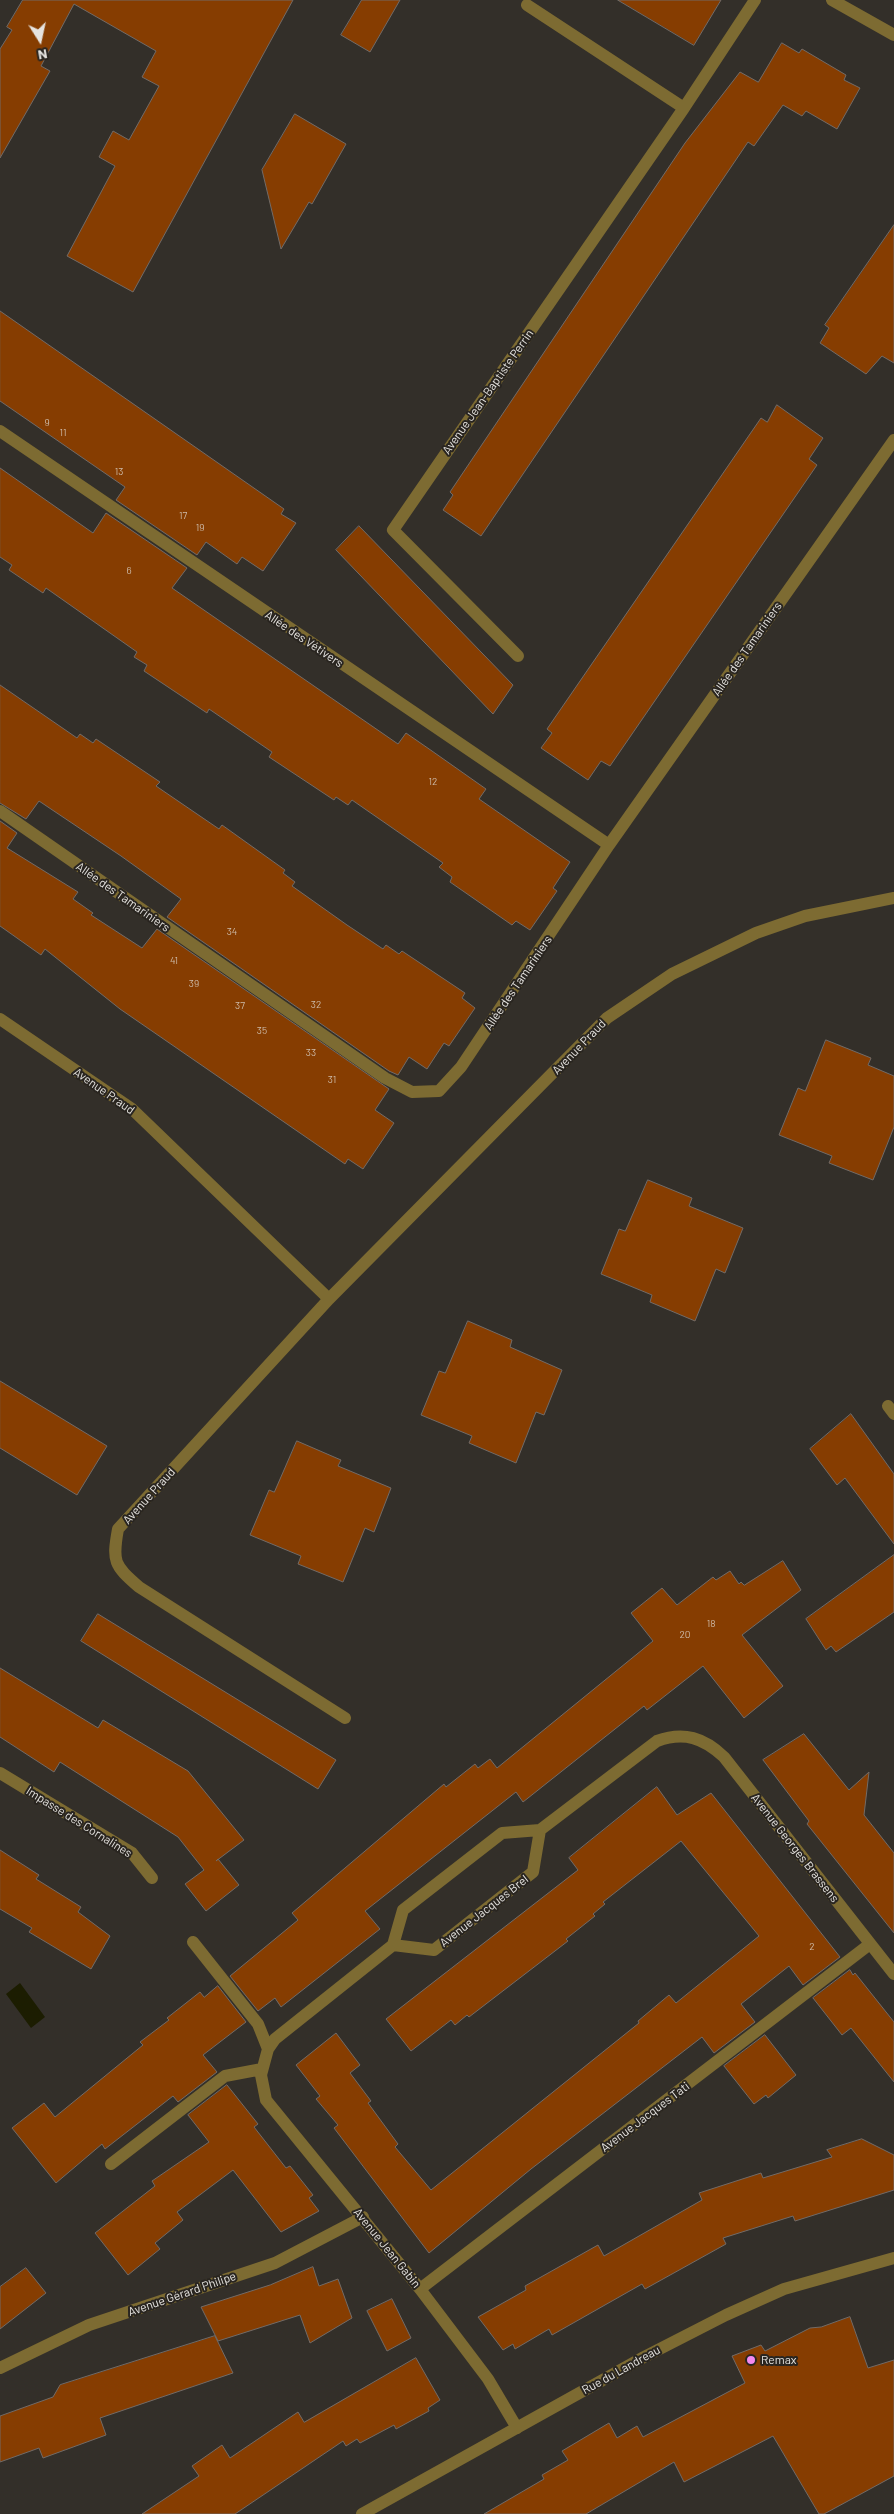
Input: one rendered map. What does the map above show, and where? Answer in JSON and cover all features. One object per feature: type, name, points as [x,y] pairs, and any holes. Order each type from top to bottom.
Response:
[{"type":"street","name":"Avenue Jean-Baptiste Perrin","points":[[518,656],[393,530],[684,108],[755,0]]},
{"type":"street","points":[[832,0],[894,35]]},
{"type":"street","points":[[527,5],[684,108]]},
{"type":"street","name":"Allée des Vétivers","points":[[0,431],[609,845]]},
{"type":"street","name":"Allée des Tamariniers","points":[[0,811],[385,1078],[412,1092],[438,1091],[461,1068],[609,845],[894,440]]},
{"type":"street","name":"Avenue Praud","points":[[345,1718],[139,1587],[119,1569],[114,1551],[118,1529],[329,1299],[607,1018],[672,974],[756,933],[805,916],[894,898]]},
{"type":"street","name":"Avenue Praud","points":[[0,1018],[132,1109],[329,1299]]},
{"type":"street","name":"Avenue Georges Brassens","points":[[540,1830],[644,1749],[669,1736],[686,1736],[701,1739],[724,1757],[894,1974]]},
{"type":"street","name":"Impasse des Cornalines","points":[[0,1773],[132,1853],[152,1878]]},
{"type":"street","points":[[268,2049],[275,2040],[393,1945],[402,1910],[502,1833],[540,1830]]},
{"type":"street","name":"Avenue Jacques Brel","points":[[393,1945],[434,1950],[533,1872],[540,1830]]},
{"type":"street","points":[[193,1942],[258,2024],[268,2049]]},
{"type":"street","name":"Avenue Jacques Tati","points":[[420,2289],[870,1944]]},
{"type":"street","name":"Avenue Jean Gabin","points":[[268,2049],[261,2075],[266,2100],[420,2289],[488,2379],[517,2428]]},
{"type":"street","points":[[111,2164],[225,2076],[262,2069]]},
{"type":"street","name":"Avenue Gérard Philipe","points":[[0,2368],[89,2325],[275,2263],[363,2217]]},
{"type":"street","name":"Rue du Landreau","points":[[362,2514],[644,2357],[734,2311],[784,2289],[894,2258]]},
{"type":"shaded area","points":[[20,1983],[45,2017],[31,2028],[6,1994]]},
{"type":"building","points":[[23,0],[293,0],[133,292],[67,256],[115,166],[99,157],[113,131],[129,140],[159,86],[142,77],[156,51],[74,4],[41,66],[50,71],[0,158],[0,49],[12,30],[7,27]]},
{"type":"building","points":[[362,0],[400,0],[370,52],[341,35]]},
{"type":"building","points":[[618,0],[721,0],[694,45]]},
{"type":"building","points":[[782,43],[799,53],[802,49],[846,75],[844,80],[860,88],[837,129],[806,111],[802,116],[783,105],[754,146],[748,142],[481,536],[443,510],[453,495],[450,492],[685,143],[740,72],[758,82]]},
{"type":"building","points":[[295,114],[346,144],[312,204],[309,202],[281,249],[262,170]]},
{"type":"building","points":[[894,225],[894,363],[882,356],[866,374],[820,343],[829,328],[825,325]]},
{"type":"building","points":[[0,311],[284,509],[281,514],[296,523],[263,571],[242,557],[237,564],[206,542],[197,555],[116,500],[125,487],[0,401]]},
{"type":"building","points":[[777,405],[823,438],[809,459],[817,465],[610,766],[601,761],[588,780],[541,748],[552,733],[547,729],[761,418],[767,422]]},
{"type":"building","points":[[0,468],[93,533],[106,513],[187,568],[172,588],[398,744],[406,733],[486,789],[479,799],[570,862],[553,888],[557,891],[530,930],[516,921],[512,925],[450,882],[452,877],[439,867],[443,863],[352,800],[348,805],[336,797],[334,800],[269,757],[272,752],[209,709],[207,713],[144,671],[147,665],[134,657],[137,652],[46,588],[43,593],[9,570],[12,565],[0,557]]},
{"type":"building","points":[[359,526],[513,685],[493,714],[336,550]]},
{"type":"building","points":[[0,685],[77,738],[80,734],[93,743],[96,739],[160,782],[156,786],[219,829],[222,825],[285,870],[283,873],[295,882],[292,886],[383,949],[386,945],[399,954],[402,951],[465,993],[462,998],[475,1008],[449,1046],[444,1043],[427,1069],[409,1057],[398,1075],[389,1071],[167,917],[181,899],[121,856],[39,801],[26,819],[0,803]]},
{"type":"building","points":[[0,821],[17,833],[7,848],[78,892],[73,899],[93,913],[91,915],[142,948],[157,929],[389,1089],[375,1110],[394,1123],[363,1169],[348,1159],[345,1164],[120,1009],[45,949],[41,955],[0,926]]},
{"type":"building","points":[[826,1040],[871,1058],[868,1065],[894,1076],[894,1127],[873,1180],[829,1163],[832,1156],[779,1135],[798,1088],[805,1091]]},
{"type":"building","points":[[648,1180],[692,1198],[689,1206],[743,1228],[725,1273],[716,1269],[695,1321],[650,1302],[652,1295],[601,1274],[619,1229],[625,1231]]},
{"type":"building","points":[[468,1321],[512,1340],[510,1347],[562,1370],[544,1415],[536,1412],[516,1463],[469,1443],[472,1436],[421,1415],[439,1371],[445,1373]]},
{"type":"building","points":[[0,1381],[107,1446],[77,1495],[0,1448]]},
{"type":"building","points":[[851,1414],[894,1474],[894,1544],[845,1478],[837,1485],[810,1449]]},
{"type":"building","points":[[297,1441],[341,1460],[338,1466],[391,1488],[374,1532],[365,1528],[343,1582],[298,1564],[301,1556],[250,1535],[269,1490],[274,1492]]},
{"type":"building","points":[[894,1555],[894,1612],[836,1652],[831,1646],[826,1650],[806,1619]]},
{"type":"building","points":[[783,1561],[801,1590],[742,1635],[783,1686],[744,1718],[703,1666],[647,1710],[644,1706],[523,1802],[516,1792],[365,1911],[380,1929],[281,2007],[275,1998],[258,2011],[230,1976],[298,1920],[292,1913],[444,1784],[446,1787],[475,1764],[478,1768],[490,1759],[497,1768],[653,1641],[631,1613],[662,1588],[677,1605],[713,1577],[716,1580],[730,1571],[739,1584],[741,1582],[744,1585]]},
{"type":"building","points":[[98,1614],[336,1760],[318,1789],[81,1641]]},
{"type":"building","points":[[0,1668],[98,1728],[103,1720],[188,1771],[244,1840],[218,1859],[239,1885],[206,1911],[185,1884],[204,1870],[178,1837],[60,1762],[54,1772],[0,1737]]},
{"type":"building","points":[[804,1734],[849,1790],[869,1772],[864,1815],[894,1853],[894,1933],[807,1824],[809,1821],[763,1760]]},
{"type":"building","points":[[657,1787],[677,1815],[711,1793],[840,1957],[803,1985],[789,1966],[741,2004],[755,2022],[714,2053],[702,2037],[531,2169],[429,2253],[334,2128],[338,2125],[316,2099],[320,2096],[296,2065],[336,2033],[360,2065],[350,2073],[371,2101],[368,2103],[398,2144],[395,2147],[431,2190],[639,2023],[638,2021],[669,1995],[676,2003],[759,1936],[681,1841],[603,1902],[605,1904],[593,1914],[595,1916],[566,1939],[568,1941],[469,2017],[467,2015],[455,2025],[451,2020],[411,2051],[386,2019],[578,1870],[569,1858]]},
{"type":"building","points":[[0,1850],[39,1875],[36,1879],[81,1907],[78,1912],[110,1936],[91,1969],[29,1932],[32,1928],[0,1909]]},
{"type":"building","points":[[850,1970],[853,1975],[855,1973],[894,2022],[894,2082],[851,2028],[842,2035],[813,1998]]},
{"type":"building","points":[[218,1986],[246,2022],[203,2055],[217,2072],[178,2102],[173,2096],[105,2149],[102,2144],[56,2183],[12,2128],[44,2103],[55,2117],[143,2045],[140,2042],[169,2020],[167,2018],[200,1992],[204,1997]]},
{"type":"building","points":[[765,2035],[796,2075],[768,2098],[766,2095],[754,2104],[724,2066]]},
{"type":"building","points":[[227,2085],[258,2124],[254,2127],[286,2168],[290,2166],[313,2195],[309,2198],[319,2211],[281,2232],[233,2170],[177,2212],[183,2220],[155,2243],[160,2249],[128,2275],[95,2233],[155,2186],[152,2181],[209,2142],[188,2115]]},
{"type":"building","points":[[862,2139],[894,2155],[894,2190],[795,2221],[793,2216],[723,2238],[726,2244],[645,2289],[642,2284],[552,2335],[549,2329],[515,2349],[513,2344],[503,2350],[478,2317],[526,2290],[525,2286],[598,2245],[604,2256],[702,2200],[699,2193],[761,2173],[763,2178],[832,2157],[827,2150]]},
{"type":"building","points":[[313,2267],[319,2286],[338,2279],[352,2318],[310,2343],[300,2315],[218,2341],[201,2307],[270,2285]]},
{"type":"building","points":[[26,2268],[46,2293],[0,2329],[0,2287]]},
{"type":"building","points":[[392,2299],[411,2338],[387,2351],[367,2311]]},
{"type":"building","points":[[850,2317],[868,2368],[894,2360],[894,2476],[824,2514],[819,2514],[773,2436],[684,2482],[674,2462],[586,2514],[484,2514],[544,2479],[542,2475],[568,2460],[562,2451],[609,2423],[617,2438],[637,2426],[643,2437],[745,2383],[732,2356],[761,2345],[765,2351],[810,2328],[821,2327]]},
{"type":"building","points":[[215,2336],[233,2373],[100,2418],[106,2435],[43,2458],[39,2448],[0,2462],[0,2416],[53,2397],[60,2385]]},
{"type":"building","points":[[416,2358],[440,2400],[428,2408],[429,2411],[396,2429],[394,2425],[360,2443],[357,2439],[346,2446],[343,2441],[235,2514],[142,2514],[199,2476],[192,2466],[222,2445],[230,2458],[298,2412],[304,2422]]},
{"type":"place","name":"Remax","points":[[751,2360]]}]
